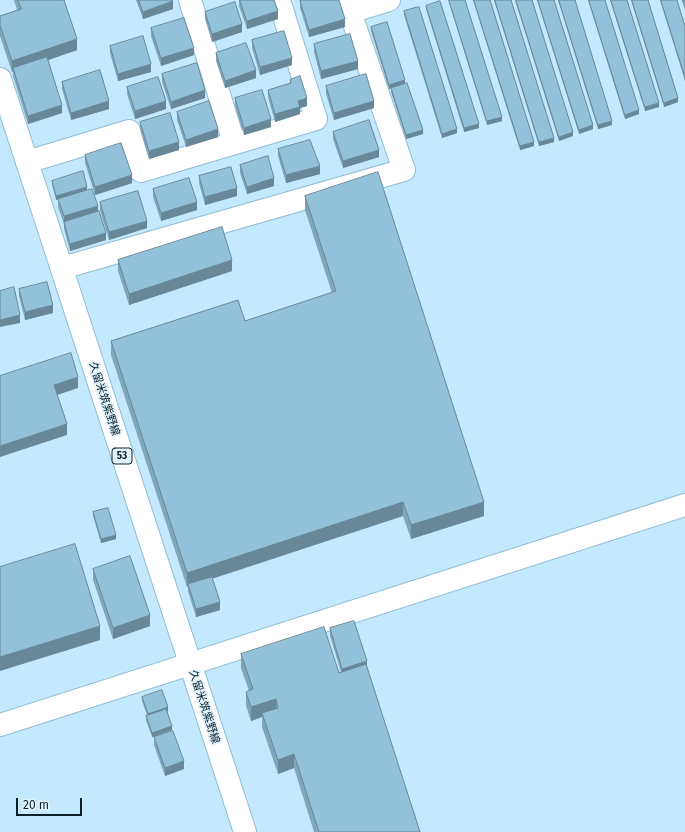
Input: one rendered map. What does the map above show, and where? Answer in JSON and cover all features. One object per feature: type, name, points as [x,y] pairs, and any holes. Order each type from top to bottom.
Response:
[{"type":"street","points":[[190,0],[234,143]]},
{"type":"street","points":[[27,162],[129,131],[141,171],[316,118],[279,0]]},
{"type":"street","points":[[62,268],[404,170],[348,6],[389,0]]},
{"type":"street","name":"久留米筑紫野線","points":[[0,79],[245,832]]},
{"type":"street","points":[[0,725],[685,505]]},
{"type":"building","points":[[18,0],[64,0],[77,39],[12,61],[0,25],[0,16],[21,9]]},
{"type":"building","points":[[139,0],[172,0],[173,1],[143,12]]},
{"type":"building","points":[[240,0],[274,0],[278,11],[247,21]]},
{"type":"building","points":[[339,0],[345,19],[309,30],[300,1]]},
{"type":"building","points":[[449,0],[465,0],[502,117],[487,121]]},
{"type":"building","points":[[474,0],[490,0],[534,142],[520,146]]},
{"type":"building","points":[[495,0],[511,0],[554,138],[539,142]]},
{"type":"building","points":[[516,0],[532,0],[573,132],[559,137]]},
{"type":"building","points":[[538,0],[554,0],[593,125],[579,130]]},
{"type":"building","points":[[559,0],[575,0],[612,121],[598,125]]},
{"type":"building","points":[[589,0],[605,0],[639,110],[625,115]]},
{"type":"building","points":[[611,0],[627,0],[659,103],[645,107]]},
{"type":"building","points":[[632,0],[648,0],[678,98],[664,103]]},
{"type":"building","points":[[661,0],[677,0],[685,26],[685,77]]},
{"type":"building","points":[[440,1],[479,124],[464,128],[426,6]]},
{"type":"building","points":[[235,2],[242,24],[212,34],[205,12]]},
{"type":"building","points":[[419,7],[457,129],[442,134],[404,11]]},
{"type":"building","points":[[184,18],[194,48],[161,58],[151,28]]},
{"type":"building","points":[[387,22],[405,80],[389,85],[371,27]]},
{"type":"building","points":[[284,31],[292,58],[260,67],[252,40]]},
{"type":"building","points":[[350,34],[358,61],[321,71],[314,44]]},
{"type":"building","points":[[143,36],[151,64],[118,74],[110,46]]},
{"type":"building","points":[[246,43],[256,70],[225,81],[216,53]]},
{"type":"building","points":[[47,57],[62,105],[28,116],[13,68]]},
{"type":"building","points":[[197,63],[205,90],[171,102],[162,74]]},
{"type":"building","points":[[100,70],[109,101],[71,113],[62,82]]},
{"type":"building","points":[[366,74],[374,101],[334,113],[326,86]]},
{"type":"building","points":[[300,76],[307,98],[298,101],[300,107],[275,114],[268,90],[291,83],[290,80]]},
{"type":"building","points":[[158,77],[166,101],[135,111],[127,87]]},
{"type":"building","points":[[407,83],[423,130],[406,135],[391,88]]},
{"type":"building","points":[[262,90],[271,119],[244,128],[235,98]]},
{"type":"building","points":[[209,101],[218,129],[186,140],[177,112]]},
{"type":"building","points":[[170,113],[179,142],[149,151],[140,122]]},
{"type":"building","points":[[369,120],[379,150],[343,161],[333,132]]},
{"type":"building","points":[[310,140],[320,166],[286,175],[278,149]]},
{"type":"building","points":[[121,143],[132,175],[95,187],[85,155]]},
{"type":"building","points":[[268,156],[274,178],[247,187],[240,165]]},
{"type":"building","points":[[231,167],[237,188],[205,197],[199,176]]},
{"type":"building","points":[[83,171],[87,187],[56,196],[52,181]]},
{"type":"building","points":[[378,172],[484,502],[411,525],[403,502],[187,573],[111,341],[238,300],[245,321],[336,291],[305,196]]},
{"type":"building","points":[[189,178],[197,202],[161,213],[153,189]]},
{"type":"building","points":[[92,189],[98,206],[64,216],[58,199]]},
{"type":"building","points":[[138,191],[147,221],[109,232],[100,202]]},
{"type":"building","points":[[99,211],[106,233],[70,244],[64,222]]},
{"type":"building","points":[[222,227],[232,260],[129,294],[118,260]]},
{"type":"building","points":[[47,282],[53,305],[25,312],[19,289]]},
{"type":"building","points":[[14,287],[20,315],[0,320],[0,291]]},
{"type":"building","points":[[71,353],[78,377],[54,385],[67,424],[0,446],[0,376]]},
{"type":"building","points":[[108,508],[116,535],[101,539],[93,512]]},
{"type":"building","points":[[75,544],[100,626],[0,657],[0,567]]},
{"type":"building","points":[[130,556],[150,615],[113,628],[93,569]]},
{"type":"building","points":[[212,577],[220,602],[196,609],[188,584]]},
{"type":"building","points":[[354,621],[367,661],[342,669],[330,628]]},
{"type":"building","points":[[324,627],[339,673],[366,664],[420,832],[319,832],[294,754],[278,760],[262,713],[278,708],[276,699],[251,707],[246,692],[253,689],[241,654]]},
{"type":"building","points":[[162,690],[168,707],[148,714],[142,697]]},
{"type":"building","points":[[166,709],[172,726],[152,733],[146,716]]},
{"type":"building","points":[[173,731],[184,761],[165,768],[154,737]]}]
